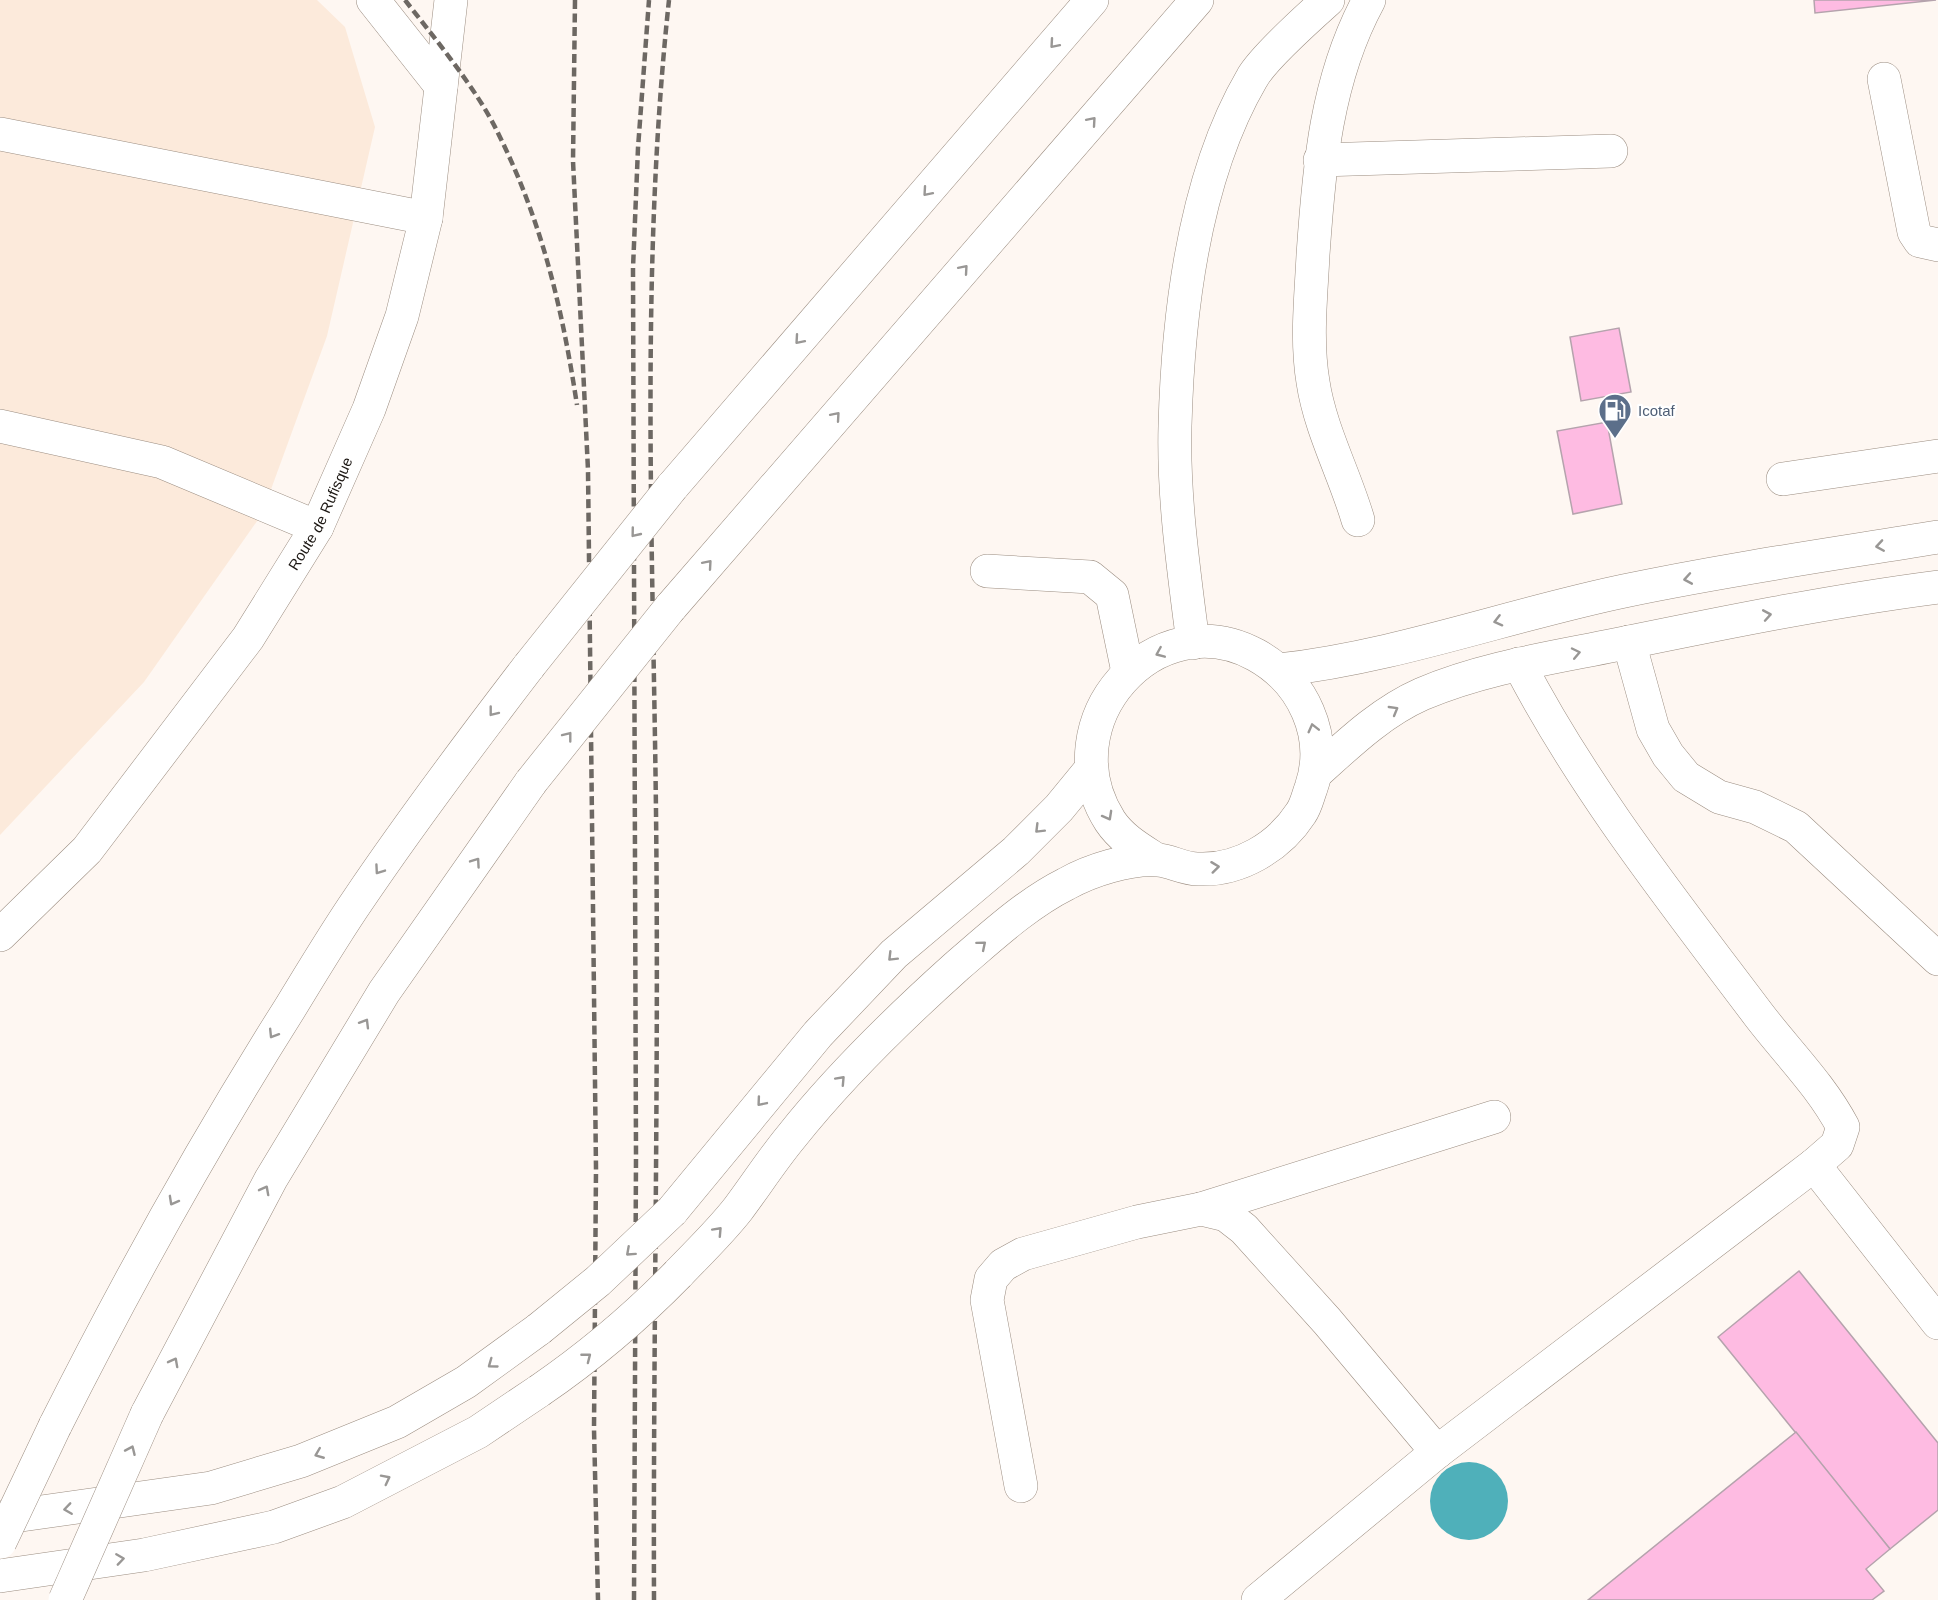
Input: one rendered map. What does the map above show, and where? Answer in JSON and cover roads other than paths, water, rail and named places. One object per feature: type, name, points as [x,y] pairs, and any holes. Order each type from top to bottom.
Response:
[{"type":"main road","points":[[373,0],[441,87]]},
{"type":"main road","name":"Route de Rufisque","points":[[0,935],[94,841],[248,638],[317,527],[369,409],[399,327],[426,218],[452,0]]},
{"type":"main road","points":[[0,1542],[116,1305],[191,1169],[356,902],[424,805],[529,666],[672,487],[1092,0]]},
{"type":"main road","points":[[65,1600],[147,1414],[271,1179],[384,992],[531,782],[670,608],[1197,0]]},
{"type":"main road","points":[[1193,643],[1179,525],[1175,427],[1184,307],[1200,214],[1226,127],[1253,76],[1328,0]]},
{"type":"main road","points":[[1358,520],[1313,383],[1309,320],[1320,160],[1340,64],[1355,25],[1369,0]]},
{"type":"main road","points":[[1884,79],[1914,232],[1920,241],[1938,245]]},
{"type":"main road","points":[[0,134],[426,218]]},
{"type":"main road","points":[[1320,160],[1611,151]]},
{"type":"main road","points":[[0,426],[162,462],[317,527]]},
{"type":"main road","points":[[1783,479],[1938,456]]},
{"type":"main road","points":[[1279,670],[1322,666],[1386,652],[1625,590],[1938,537]]},
{"type":"main road","points":[[987,571],[1090,577],[1102,585],[1112,595],[1128,672]]},
{"type":"main road","points":[[1316,773],[1382,717],[1420,695],[1460,679],[1519,664],[1629,642],[1868,596],[1938,587]]},
{"type":"main road","points":[[1629,642],[1653,729],[1668,755],[1686,777],[1719,797],[1755,807],[1796,827],[1938,958]]},
{"type":"main road","points":[[1193,643],[1223,644],[1233,647],[1253,654],[1279,670],[1306,706],[1314,728],[1317,750],[1316,773],[1303,812],[1275,844],[1239,864],[1197,869],[1157,860],[1132,845],[1112,824],[1098,797],[1091,769],[1093,733],[1097,722],[1106,700],[1128,672],[1158,652],[1193,643]]},
{"type":"main road","points":[[1258,1600],[1437,1452],[1814,1165],[1836,1145],[1843,1127],[1833,1108],[1759,1016],[1578,770],[1519,664]]},
{"type":"main road","points":[[0,1518],[211,1488],[301,1461],[397,1422],[466,1382],[539,1329],[598,1281],[672,1211],[818,1034],[894,954],[1016,851],[1059,808],[1091,769]]},
{"type":"main road","points":[[0,1576],[144,1555],[274,1527],[343,1502],[478,1432],[586,1359],[636,1317],[736,1212],[791,1137],[836,1084],[889,1029],[981,946],[1028,908],[1067,883],[1113,866],[1157,860]]},
{"type":"main road","points":[[1021,1486],[987,1300],[991,1280],[1003,1264],[1023,1254],[1137,1222],[1201,1209],[1494,1117]]},
{"type":"main road","points":[[1814,1165],[1938,1323]]},
{"type":"main road","points":[[1201,1209],[1226,1215],[1244,1229],[1327,1321],[1437,1452]]},
{"type":"water","points":[[1469,1462],[1484,1465],[1497,1473],[1505,1486],[1508,1501],[1505,1516],[1497,1529],[1484,1537],[1469,1540],[1454,1537],[1441,1529],[1433,1516],[1430,1501],[1433,1486],[1441,1473],[1454,1465]]},
{"type":"railway","points":[[405,0],[478,98],[513,165],[548,265],[557,299],[577,405]]},
{"type":"railway","points":[[575,0],[573,161],[588,470],[596,1169],[594,1429],[598,1600]]},
{"type":"railway","points":[[634,1600],[636,1156],[633,268],[638,148],[649,0]]},
{"type":"railway","points":[[654,1600],[657,911],[650,406],[654,202],[669,0]]},
{"type":"place","name":"Icotaf","points":[[1615,439]]}]
